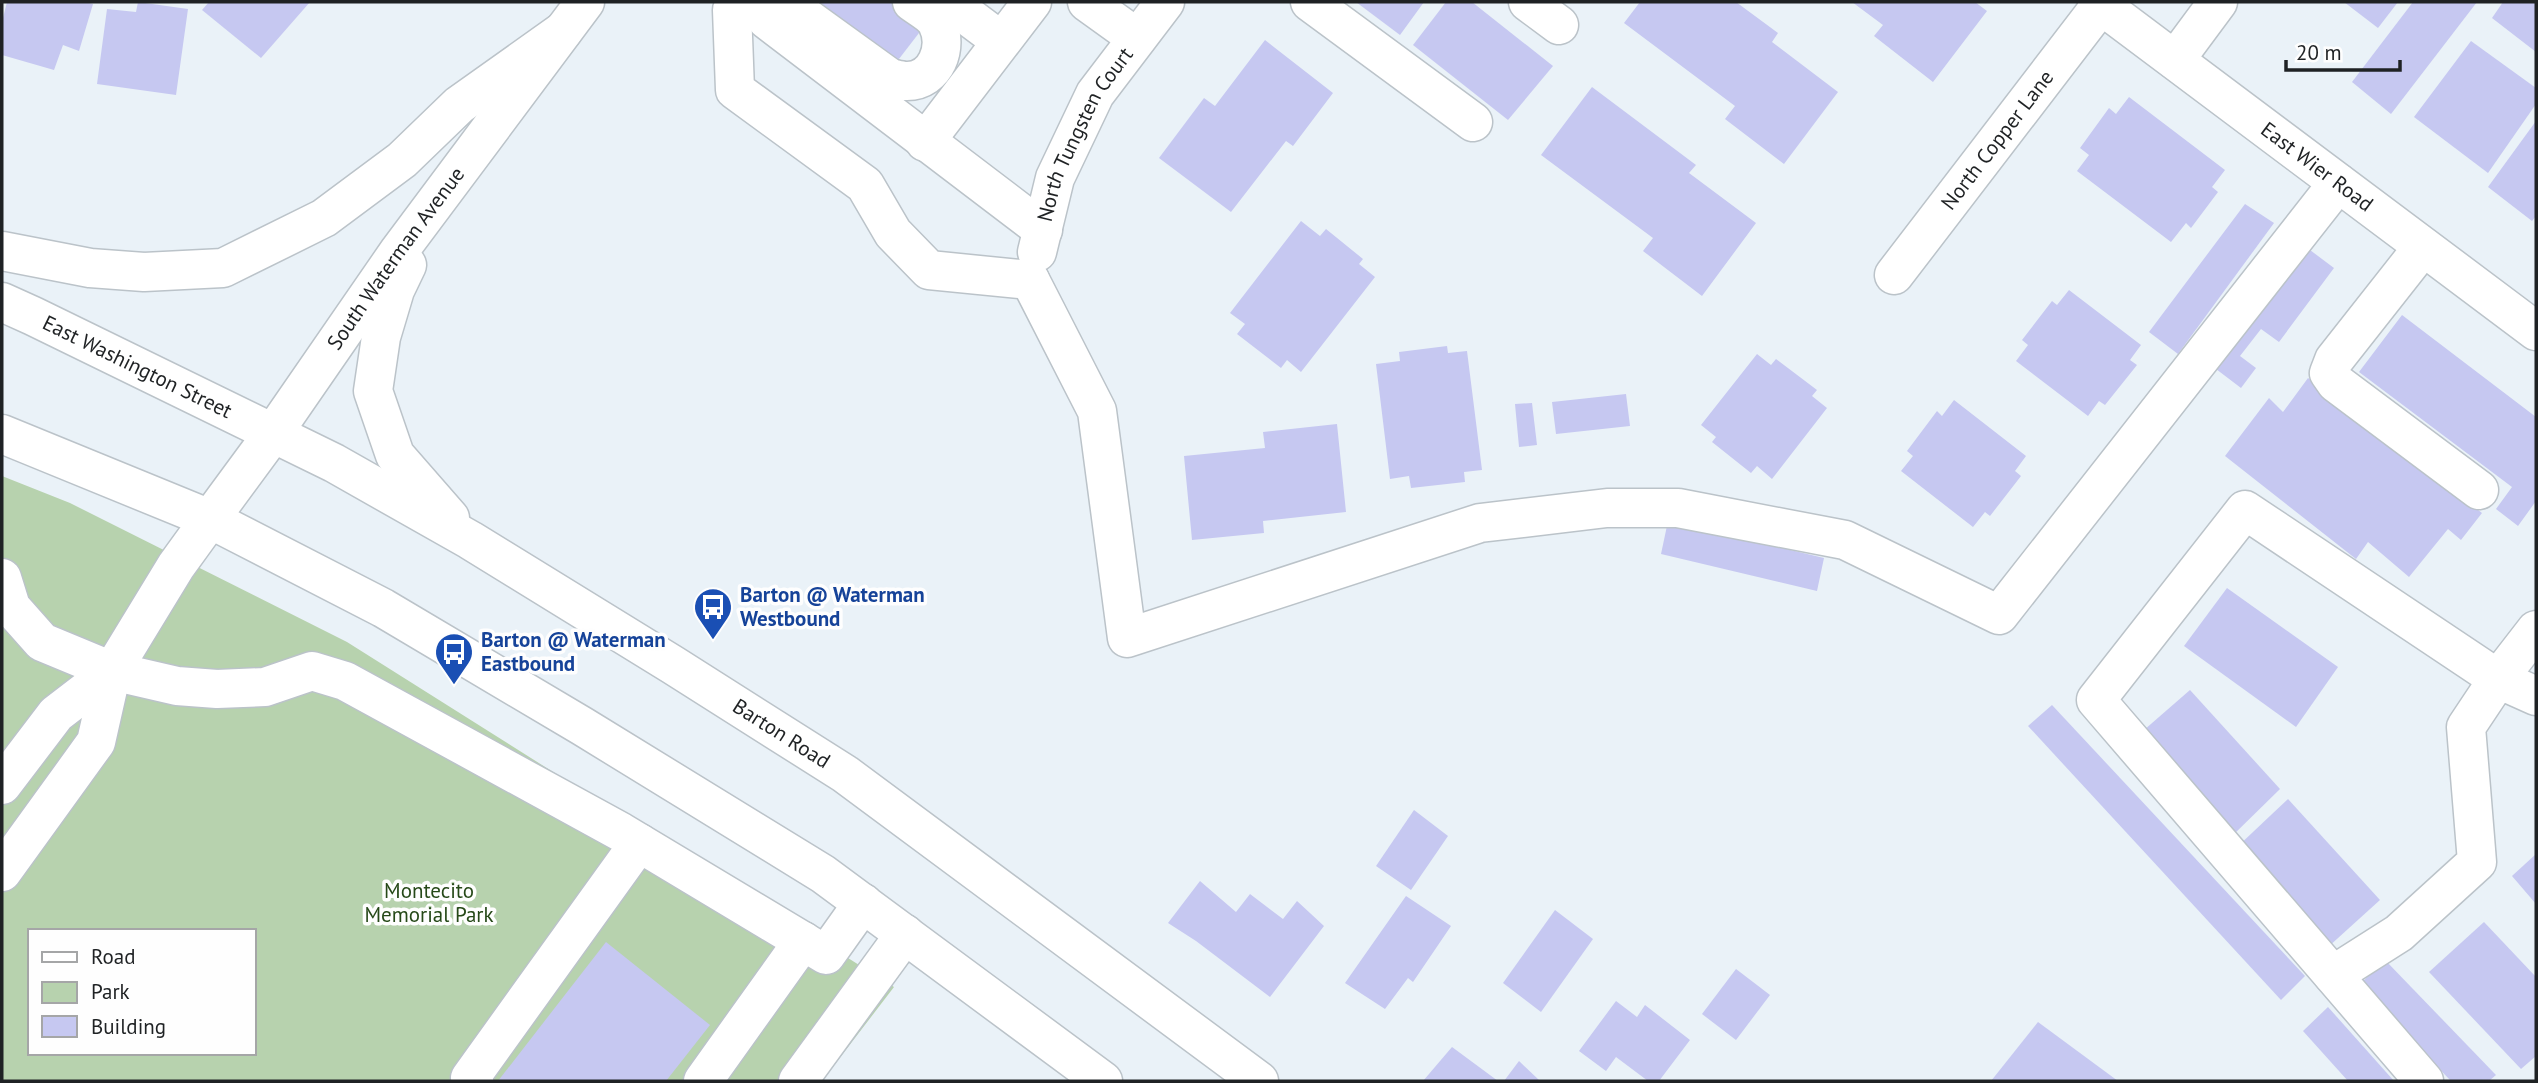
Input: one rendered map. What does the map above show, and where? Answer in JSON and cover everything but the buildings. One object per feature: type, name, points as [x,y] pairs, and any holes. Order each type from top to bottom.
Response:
[{"type":"main road","points":[[738,2],[732,10],[735,90],[865,185],[893,233],[929,270],[1030,280],[1097,411],[1127,638],[1480,523],[1608,508],[1678,508],[1844,540],[1999,615],[2338,183]]},
{"type":"main road","points":[[755,2],[766,20],[1043,230]]},
{"type":"main road","points":[[784,2],[890,78],[908,81],[923,77],[933,69],[943,43],[936,20],[912,2]]},
{"type":"main road","points":[[949,2],[1001,41]]},
{"type":"main road","points":[[925,142],[1032,2]]},
{"type":"main road","points":[[1087,2],[1138,38]]},
{"type":"main road","name":"North Tungsten Court","points":[[1030,280],[1055,178],[1094,94],[1165,2]]},
{"type":"main road","points":[[1310,2],[1473,122]]},
{"type":"main road","points":[[1528,2],[1559,24]]},
{"type":"main road","points":[[2175,60],[2218,2]]},
{"type":"main road","name":"East Wier Road","points":[[2099,3],[2536,331]]},
{"type":"main road","name":"North Copper Lane","points":[[1894,275],[2099,3]]},
{"type":"main road","points":[[2,251],[104,269],[144,272],[223,268],[324,218],[402,160],[459,105],[574,17]]},
{"type":"main road","name":"South Waterman Avenue","points":[[113,671],[176,566],[274,432],[440,195],[574,17]]},
{"type":"main road","points":[[440,195],[395,290],[381,337],[373,391],[395,455],[470,540]]},
{"type":"main road","points":[[2423,247],[2334,360],[2329,373],[2336,383],[2479,490]]},
{"type":"main road","name":"East Washington Street","points":[[2,302],[274,432]]},
{"type":"main road","name":"Barton Road","points":[[274,432],[470,540],[845,774],[1259,1081]]},
{"type":"main road","points":[[2,434],[210,519],[383,608],[594,733],[823,874],[1103,1081]]},
{"type":"main road","points":[[2424,1081],[2096,699],[2245,510],[2498,679],[2536,696]]},
{"type":"main road","points":[[2,578],[11,607],[42,642],[113,671],[177,686],[217,689],[265,687],[312,671],[345,681],[639,843],[826,956],[863,903]]},
{"type":"main road","points":[[2333,975],[2399,933],[2477,862],[2466,727],[2498,679],[2536,630]]},
{"type":"main road","points":[[2,785],[55,714],[113,671]]},
{"type":"main road","points":[[2,872],[96,742],[113,671]]},
{"type":"main road","points":[[474,1081],[470,1078],[639,843]]},
{"type":"main road","points":[[799,1081],[905,934]]},
{"type":"main road","points":[[703,1081],[803,941]]},
{"type":"green space","name":"Montecito Memorial Park","points":[[2,476],[70,503],[347,642],[894,987],[822,1081],[2,1081]]},
{"type":"place","name":"Barton @ Waterman Westbound","points":[[713,641]]},
{"type":"place","name":"Barton @ Waterman Eastbound","points":[[454,686]]}]
